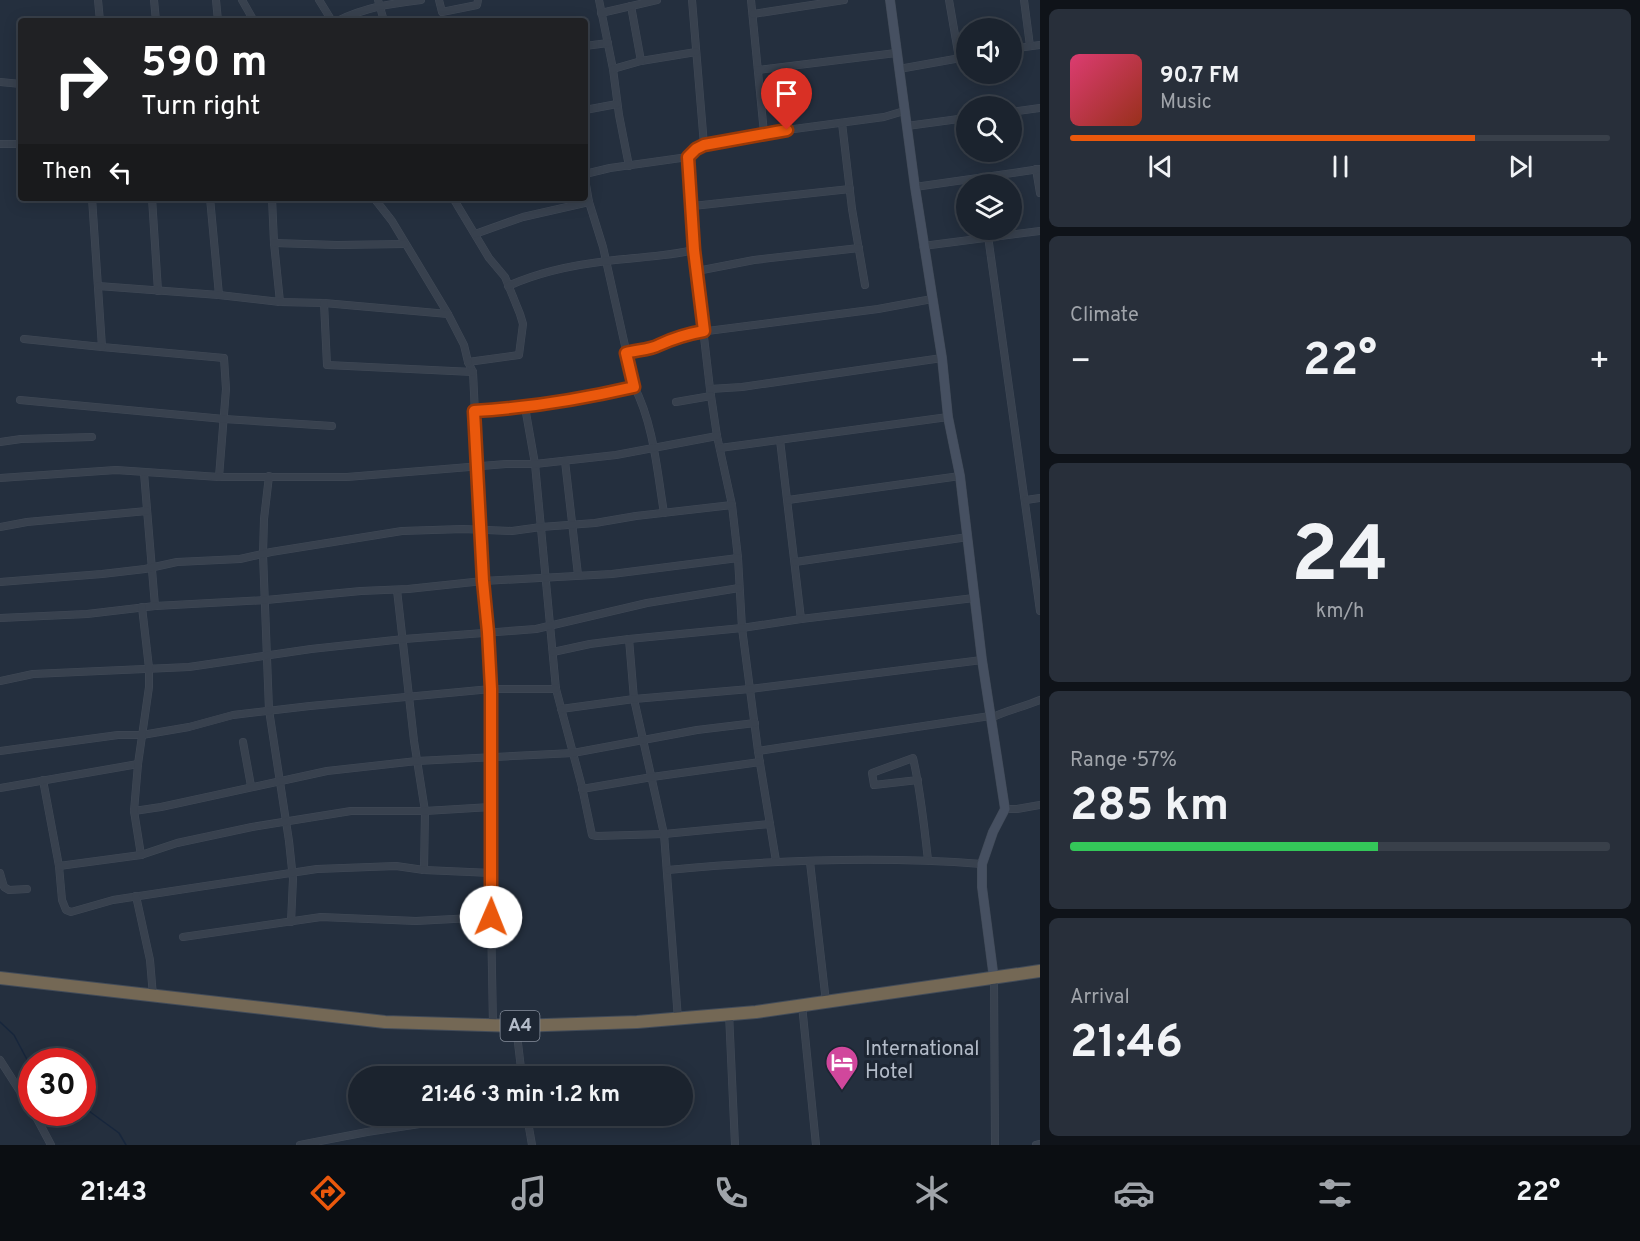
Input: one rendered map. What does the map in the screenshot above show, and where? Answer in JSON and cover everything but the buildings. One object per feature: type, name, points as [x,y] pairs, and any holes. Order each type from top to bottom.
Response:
[{"type":"highway","name":"A4","points":[[0,978],[385,1022],[516,1026],[586,1025],[756,1012],[1040,971]]},
{"type":"street","points":[[98,0],[100,18]]},
{"type":"street","points":[[154,0],[156,18]]},
{"type":"street","points":[[216,0],[218,18]]},
{"type":"street","points":[[242,0],[252,18]]},
{"type":"street","points":[[319,0],[330,18]]},
{"type":"street","points":[[344,18],[378,3],[421,0]]},
{"type":"street","points":[[439,0],[443,18]]},
{"type":"street","points":[[442,12],[477,5],[478,0]]},
{"type":"street","points":[[598,0],[613,69],[617,104],[629,165]]},
{"type":"street","points":[[601,13],[657,0]]},
{"type":"street","points":[[692,0],[704,145]]},
{"type":"street","points":[[751,0],[764,133]]},
{"type":"street","points":[[753,14],[844,0]]},
{"type":"street","points":[[890,0],[923,246],[942,358],[948,417],[960,476],[982,660],[1005,809],[993,832],[982,864],[982,887],[994,978],[995,1145]]},
{"type":"street","points":[[949,0],[956,31]]},
{"type":"street","points":[[1024,0],[1030,46]]},
{"type":"street","points":[[378,3],[383,18]]},
{"type":"street","points":[[631,6],[641,61]]},
{"type":"street","points":[[588,46],[608,43]]},
{"type":"street","points":[[1022,47],[1040,45]]},
{"type":"street","points":[[613,69],[641,61],[696,52]]},
{"type":"street","points":[[758,70],[896,53]]},
{"type":"street","points":[[899,69],[956,58]]},
{"type":"street","points":[[0,82],[18,84]]},
{"type":"street","points":[[588,109],[617,104]]},
{"type":"street","points":[[1022,110],[1040,108]]},
{"type":"street","points":[[588,175],[610,168],[688,157],[704,145],[764,133],[884,117],[904,111]]},
{"type":"street","points":[[907,126],[956,119]]},
{"type":"street","points":[[842,123],[865,285]]},
{"type":"street","points":[[0,144],[18,144]]},
{"type":"street","points":[[688,157],[693,206],[694,250],[711,393],[717,436],[732,505],[742,628],[758,751],[776,861]]},
{"type":"street","points":[[915,187],[1038,169],[1040,193]]},
{"type":"street","points":[[693,206],[850,189]]},
{"type":"street","points":[[92,201],[102,347]]},
{"type":"street","points":[[152,201],[159,291]]},
{"type":"street","points":[[210,201],[219,295]]},
{"type":"street","points":[[272,201],[280,302]]},
{"type":"street","points":[[376,201],[427,276],[464,345],[473,372],[480,530],[491,689],[493,1024]]},
{"type":"street","points":[[455,201],[489,258],[505,277],[523,324],[519,355],[468,362]]},
{"type":"street","points":[[475,234],[523,217],[588,202],[606,261],[634,387],[642,402],[654,450],[664,513]]},
{"type":"street","points":[[1022,233],[1040,231]]},
{"type":"street","points":[[923,246],[961,240]]},
{"type":"street","points":[[988,240],[1040,611]]},
{"type":"street","points":[[274,243],[405,244]]},
{"type":"street","points":[[697,271],[754,260],[859,248]]},
{"type":"street","points":[[508,286],[531,276],[606,261],[668,256],[694,250]]},
{"type":"street","points":[[98,286],[448,314]]},
{"type":"street","points":[[626,353],[658,346],[665,340],[684,334],[878,309],[932,299]]},
{"type":"street","points":[[324,303],[327,365],[473,372]]},
{"type":"street","points":[[24,339],[224,358],[226,389],[219,477]]},
{"type":"street","points":[[676,402],[742,387],[942,358]]},
{"type":"street","points":[[474,411],[525,407],[591,397],[634,387]]},
{"type":"street","points":[[20,400],[224,419],[332,426]]},
{"type":"street","points":[[525,407],[535,464],[556,689],[592,835],[664,834],[770,824]]},
{"type":"street","points":[[720,448],[948,417]]},
{"type":"street","points":[[0,478],[117,470],[219,477],[348,477],[565,461],[654,450],[717,436]]},
{"type":"street","points":[[0,442],[21,439],[92,437]]},
{"type":"street","points":[[780,440],[801,619]]},
{"type":"street","points":[[565,461],[578,575]]},
{"type":"street","points":[[144,473],[155,606]]},
{"type":"street","points":[[269,476],[263,554],[269,710],[292,872],[291,921]]},
{"type":"street","points":[[788,500],[960,476]]},
{"type":"street","points":[[1026,500],[1040,498]]},
{"type":"street","points":[[0,582],[102,574],[177,562],[240,559],[402,531],[463,528],[512,531],[732,505]]},
{"type":"street","points":[[0,527],[27,522],[147,511]]},
{"type":"street","points":[[795,562],[968,537]]},
{"type":"street","points":[[0,618],[87,614],[142,607],[266,600],[483,581],[547,579],[738,558]]},
{"type":"street","points":[[0,681],[33,674],[189,667],[404,639],[549,626],[647,603],[739,588]]},
{"type":"street","points":[[397,590],[425,811],[424,870]]},
{"type":"street","points":[[553,652],[590,644],[742,628],[974,598]]},
{"type":"street","points":[[141,855],[134,811],[149,687],[142,607]]},
{"type":"street","points":[[629,639],[634,699],[664,834],[678,1019]]},
{"type":"street","points":[[561,709],[982,660]]},
{"type":"street","points":[[0,751],[118,735],[142,735],[189,727],[233,715],[269,710],[491,689],[556,689]]},
{"type":"street","points":[[758,751],[991,717],[1040,700]]},
{"type":"street","points":[[134,811],[192,801],[327,771],[417,761],[573,753],[697,730],[755,723]]},
{"type":"street","points":[[243,742],[252,786]]},
{"type":"street","points":[[918,780],[874,785],[872,773],[913,758],[918,780],[928,860]]},
{"type":"street","points":[[582,789],[760,762]]},
{"type":"street","points":[[0,788],[138,764]]},
{"type":"street","points":[[43,780],[59,866],[62,900],[66,910],[70,912],[113,900],[317,869],[396,866],[424,870],[492,873]]},
{"type":"street","points":[[1005,809],[1040,805]]},
{"type":"street","points":[[59,866],[141,855],[177,843],[285,821],[351,811],[425,811],[491,807]]},
{"type":"street","points":[[668,870],[776,861],[810,862],[849,859],[928,860],[982,864]]},
{"type":"street","points":[[810,862],[826,1002]]},
{"type":"street","points":[[0,873],[3,887],[9,890],[27,889]]},
{"type":"street","points":[[136,896],[150,960],[153,996]]},
{"type":"street","points":[[183,937],[321,917],[416,921],[491,917]]},
{"type":"street","points":[[802,1005],[816,1145]]},
{"type":"street","points":[[729,1013],[735,1145]]},
{"type":"street","points":[[516,1026],[521,1066]]},
{"type":"street","points":[[0,1060],[18,1088]]},
{"type":"street","points":[[41,1126],[51,1145]]},
{"type":"street","points":[[300,1145],[406,1126]]},
{"type":"street","points":[[529,1126],[532,1145]]},
{"type":"street","points":[[1036,1145],[1040,1144]]},
{"type":"waterway","points":[[0,1022],[14,1035],[21,1048]]},
{"type":"waterway","points":[[96,1116],[119,1133],[126,1145]]},
{"type":"place","name":"International Hotel","points":[[842,1091]]},
{"type":"route","points":[[491,917],[491,689],[474,411],[525,407],[591,397],[634,387],[626,353],[658,346],[665,340],[684,334],[704,331],[694,250],[693,206],[688,157],[704,145],[787,130]]}]
